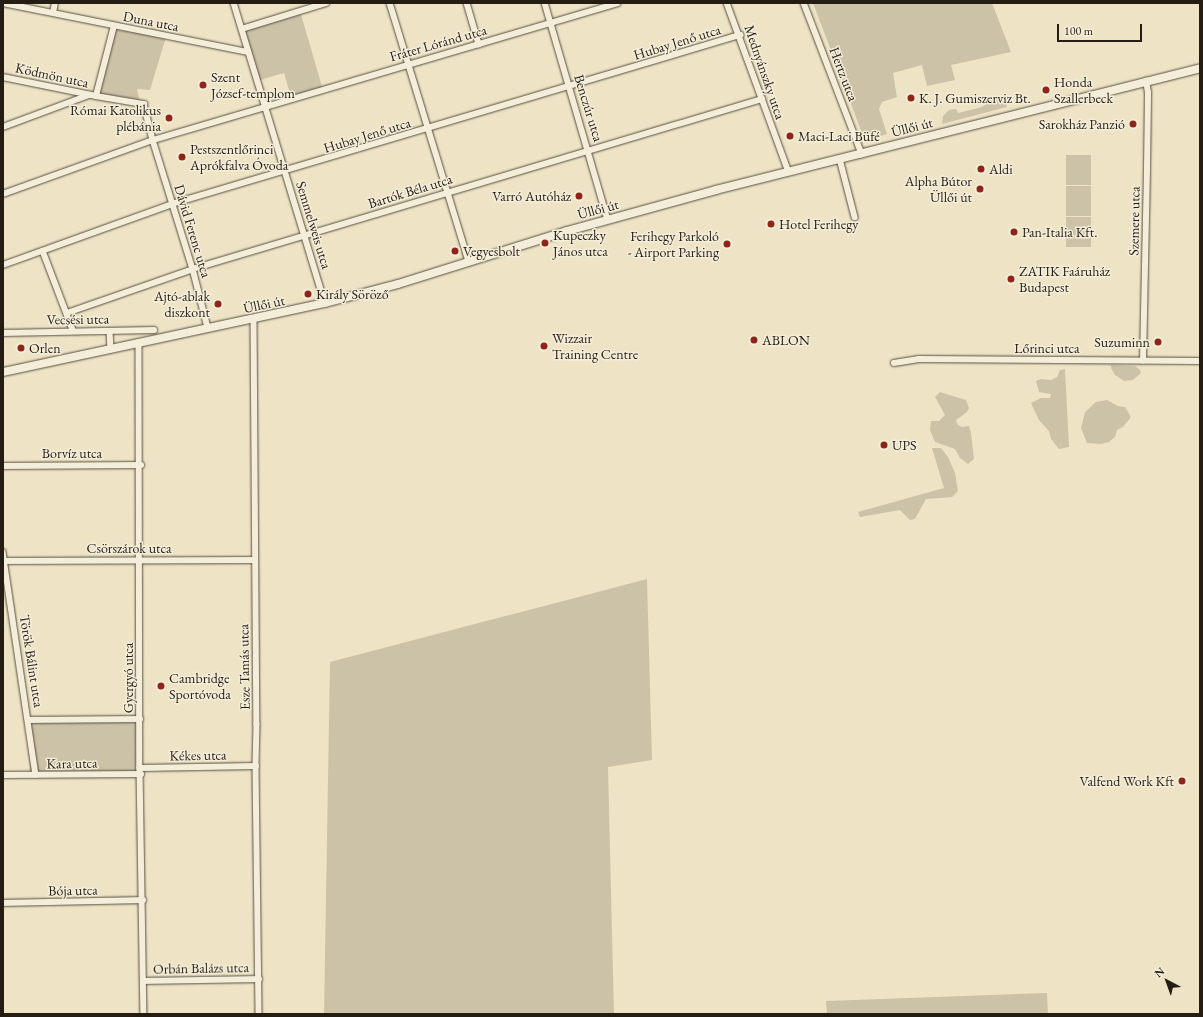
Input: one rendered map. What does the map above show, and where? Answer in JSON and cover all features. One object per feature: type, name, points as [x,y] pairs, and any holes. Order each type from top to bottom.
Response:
[{"type":"main road","name":"Üllői út","points":[[3,372],[325,303],[398,284],[469,261],[608,220],[789,172],[1200,68]]},
{"type":"street","name":"Duna utca","points":[[3,3],[248,52]]},
{"type":"street","points":[[53,13],[55,3]]},
{"type":"street","points":[[234,3],[248,52]]},
{"type":"street","points":[[242,30],[314,5],[326,3]]},
{"type":"street","points":[[390,3],[427,129],[469,261]]},
{"type":"street","points":[[467,3],[479,44]]},
{"type":"street","name":"Benczúr utca","points":[[545,3],[608,220]]},
{"type":"street","name":"Fráter Lóránd utca","points":[[153,140],[617,3]]},
{"type":"street","name":"Mednyánszky utca","points":[[727,3],[789,172]]},
{"type":"street","name":"Hertz utca","points":[[804,3],[862,154]]},
{"type":"street","points":[[96,96],[114,26]]},
{"type":"street","name":"Hubay Jenő utca","points":[[3,265],[172,204],[285,172],[740,35]]},
{"type":"street","name":"Semmelweis utca","points":[[248,52],[325,303]]},
{"type":"street","name":"Ködmön utca","points":[[3,77],[89,95],[140,102],[144,104],[153,140]]},
{"type":"street","name":"Szemere utca","points":[[1143,361],[1148,93],[1146,81]]},
{"type":"street","points":[[3,127],[89,95]]},
{"type":"street","name":"Bartók Béla utca","points":[[67,313],[193,269],[762,99]]},
{"type":"street","points":[[3,194],[153,140]]},
{"type":"street","name":"Dávid Ferenc utca","points":[[153,140],[193,269],[208,328]]},
{"type":"street","points":[[840,159],[855,217]]},
{"type":"street","points":[[43,251],[73,330]]},
{"type":"street","name":"Esze Tamás utca","points":[[254,319],[256,766],[259,1014]]},
{"type":"street","name":"Vecsési utca","points":[[3,333],[73,330],[154,330]]},
{"type":"street","points":[[110,331],[112,348]]},
{"type":"street","name":"Gyergyó utca","points":[[139,342],[141,560],[140,719],[144,1014]]},
{"type":"street","name":"Lőrinci utca","points":[[894,363],[919,359],[1200,361]]},
{"type":"street","name":"Borvíz utca","points":[[3,466],[140,465]]},
{"type":"street","name":"Török Bálint utca","points":[[3,552],[36,775]]},
{"type":"street","name":"Csörszárok utca","points":[[4,561],[255,560]]},
{"type":"street","points":[[28,720],[140,719]]},
{"type":"street","name":"Kékes utca","points":[[141,771],[256,766]]},
{"type":"street","name":"Kara utca","points":[[3,775],[141,771]]},
{"type":"street","name":"Bója utca","points":[[3,903],[143,900]]},
{"type":"street","name":"Orbán Balázs utca","points":[[144,980],[259,979]]},
{"type":"shaded area","points":[[813,3],[992,3],[1011,52],[951,65],[955,80],[927,86],[922,65],[893,73],[897,97],[882,102],[879,109],[887,134],[865,141]]},
{"type":"shaded area","points":[[300,11],[323,90],[292,100],[284,73],[257,81],[242,30]]},
{"type":"shaded area","points":[[114,26],[166,37],[150,90],[137,89],[140,102],[96,96]]},
{"type":"shaded area","points":[[996,96],[1003,98],[1007,107],[942,124],[943,116],[949,110],[956,109],[958,113],[982,107]]},
{"type":"shaded area","points":[[1066,155],[1091,155],[1091,185],[1066,185]]},
{"type":"shaded area","points":[[1066,186],[1091,186],[1091,216],[1066,216]]},
{"type":"shaded area","points":[[1066,217],[1091,217],[1091,247],[1066,247]]},
{"type":"shaded area","points":[[1111,365],[1135,366],[1141,373],[1133,380],[1124,381],[1115,375]]},
{"type":"shaded area","points":[[1065,369],[1069,447],[1059,449],[1051,439],[1049,431],[1039,420],[1031,403],[1041,398],[1050,398],[1051,394],[1039,392],[1036,381],[1041,379],[1051,380],[1057,377],[1060,370]]},
{"type":"shaded area","points":[[940,392],[966,400],[969,408],[967,412],[956,420],[957,424],[962,427],[969,426],[971,433],[974,459],[968,464],[960,458],[955,449],[935,442],[930,430],[931,421],[939,421],[945,415],[935,397]]},
{"type":"shaded area","points":[[1107,400],[1118,406],[1125,407],[1131,417],[1123,427],[1117,430],[1115,437],[1109,442],[1101,444],[1087,443],[1081,428],[1085,412],[1096,402]]},
{"type":"shaded area","points":[[932,448],[941,448],[948,457],[955,473],[958,491],[952,497],[926,499],[915,519],[910,520],[900,510],[860,517],[858,512],[944,488]]},
{"type":"shaded area","points":[[647,579],[652,760],[608,767],[614,1014],[324,1014],[330,662]]},
{"type":"shaded area","points":[[140,719],[141,774],[30,776],[29,721]]},
{"type":"shaded area","points":[[1047,993],[1048,1014],[827,1014],[826,1001]]},
{"type":"place","name":"Szent József-templom","points":[[203,85]]},
{"type":"place","name":"Honda Szallerbeck","points":[[1046,90]]},
{"type":"place","name":"K. J. Gumiszerviz Bt.","points":[[911,98]]},
{"type":"place","name":"Római Katolikus plébánia","points":[[169,118]]},
{"type":"place","name":"Sarokház Panzió","points":[[1133,124]]},
{"type":"place","name":"Maci-Laci Büfé","points":[[790,136]]},
{"type":"place","name":"Pestszentlőrinci Aprókfalva Óvoda","points":[[182,157]]},
{"type":"place","name":"Aldi","points":[[981,169]]},
{"type":"place","name":"Alpha Bútor Üllői út","points":[[980,189]]},
{"type":"place","name":"Varró Autóház","points":[[579,196]]},
{"type":"place","name":"Hotel Ferihegy","points":[[771,224]]},
{"type":"place","name":"Pan-Italia Kft.","points":[[1014,232]]},
{"type":"place","name":"Kupeczky János utca","points":[[545,243]]},
{"type":"place","name":"Ferihegy Parkoló - Airport Parking","points":[[727,244]]},
{"type":"place","name":"Vegyesbolt","points":[[455,251]]},
{"type":"place","name":"ZATIK Faáruház Budapest","points":[[1011,279]]},
{"type":"place","name":"Király Söröző","points":[[308,294]]},
{"type":"place","name":"Ajtó-ablak diszkont","points":[[218,304]]},
{"type":"place","name":"ABLON","points":[[754,340]]},
{"type":"place","name":"Suzuminn","points":[[1158,342]]},
{"type":"place","name":"Wizzair Training Centre","points":[[544,346]]},
{"type":"place","name":"Orlen","points":[[21,348]]},
{"type":"place","name":"UPS","points":[[884,445]]},
{"type":"place","name":"Cambridge Sportóvoda","points":[[161,686]]},
{"type":"place","name":"Valfend Work Kft","points":[[1182,781]]}]
